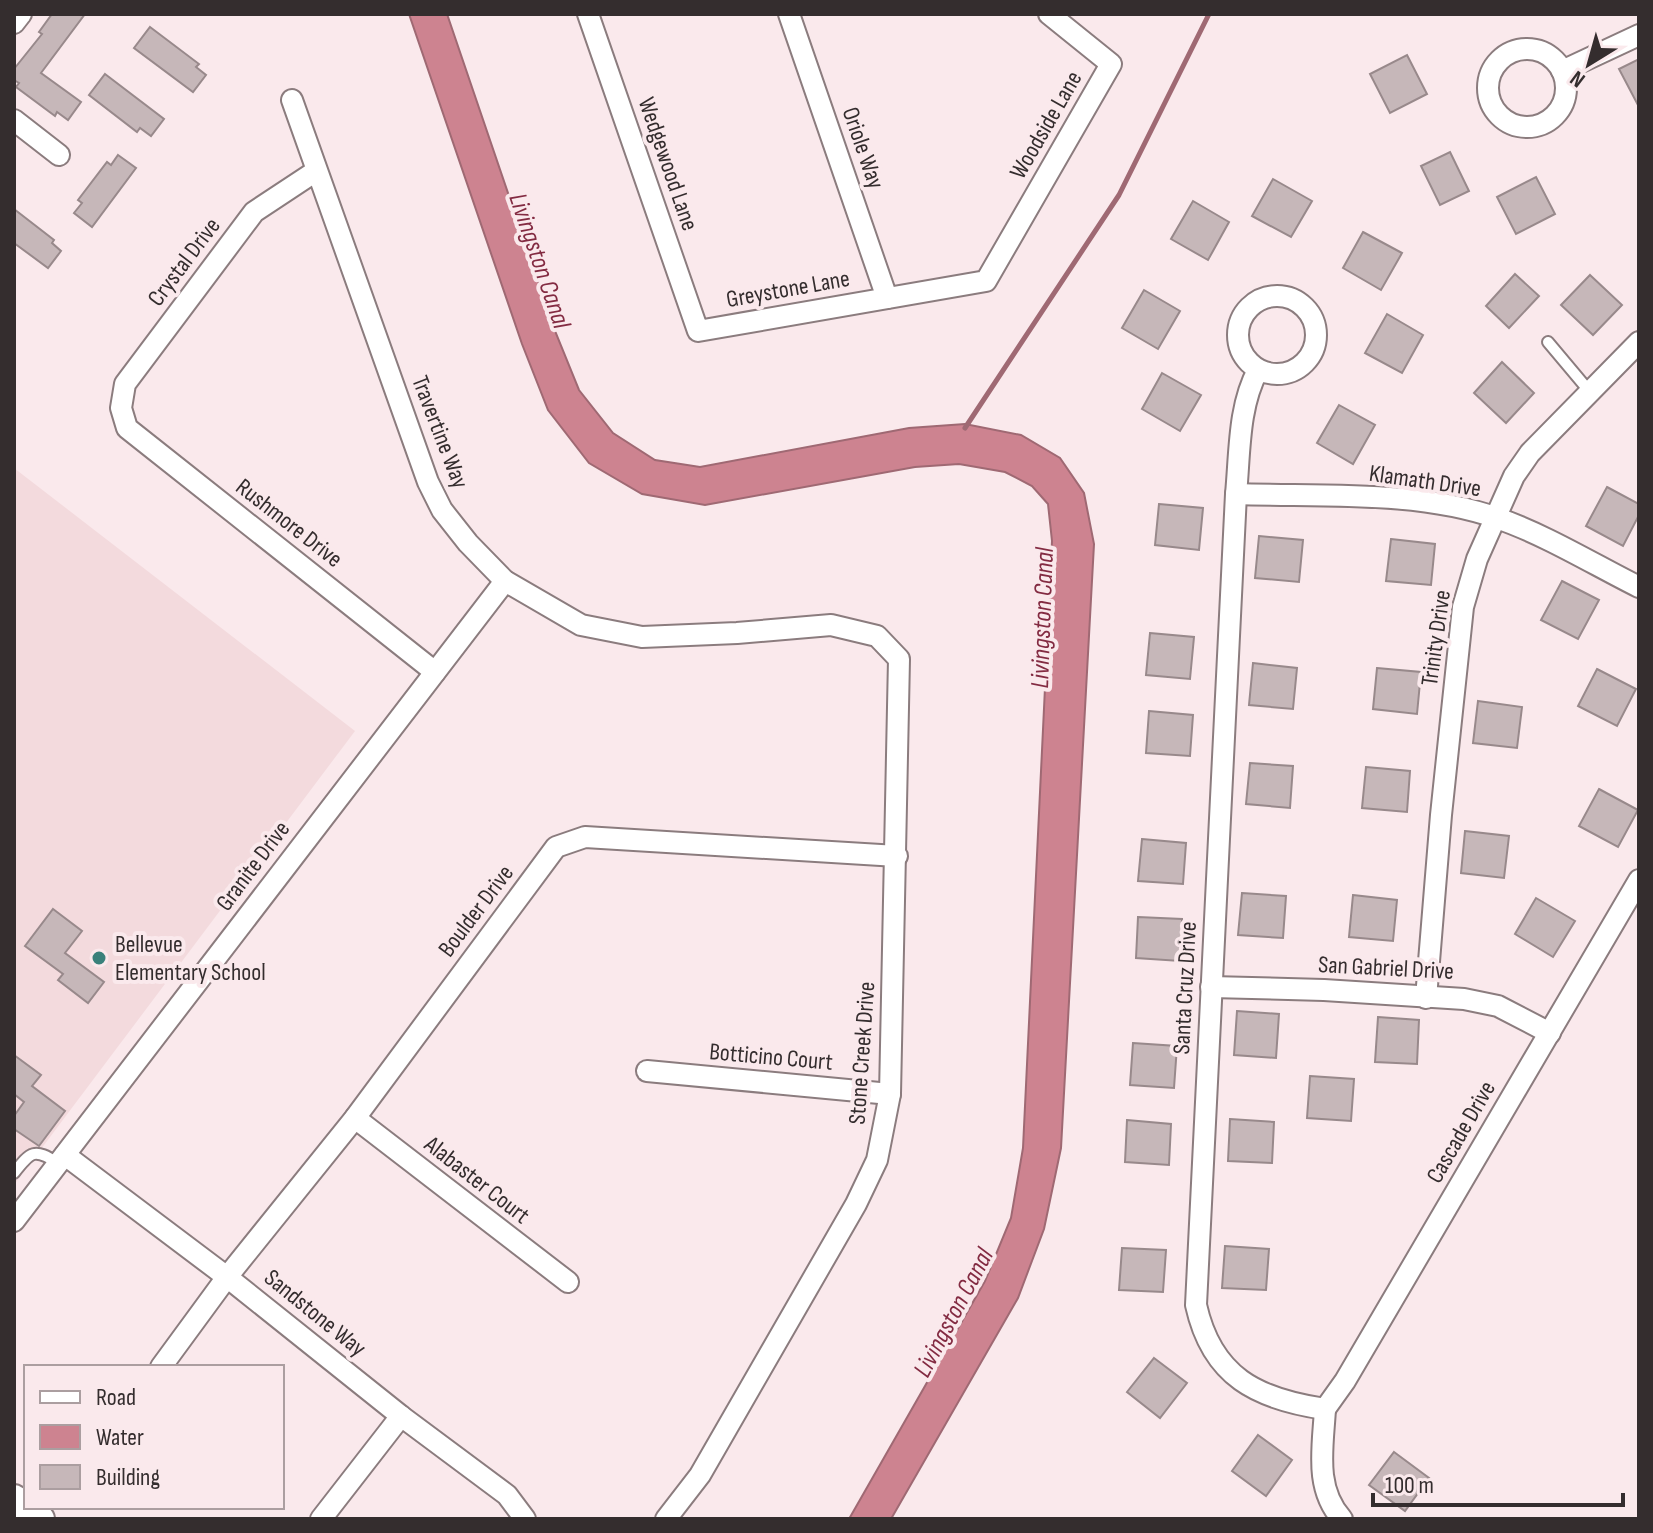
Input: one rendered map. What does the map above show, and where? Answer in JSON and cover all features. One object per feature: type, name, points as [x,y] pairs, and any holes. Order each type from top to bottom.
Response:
[{"type":"street","points":[[14,23],[21,14]]},
{"type":"street","name":"Wedgewood Lane","points":[[588,14],[698,331]]},
{"type":"street","name":"Oriole Way","points":[[789,14],[887,298]]},
{"type":"street","name":"Woodside Lane","points":[[986,281],[1111,64],[1049,14]]},
{"type":"street","points":[[1562,71],[1639,35]]},
{"type":"street","name":"Travertine Way","points":[[292,100],[428,482],[451,521],[505,581],[581,625],[642,637],[831,625],[877,636]]},
{"type":"street","points":[[14,120],[59,155]]},
{"type":"street","name":"Crystal Drive","points":[[121,408],[125,384],[254,212],[316,171]]},
{"type":"street","name":"Greystone Lane","points":[[698,331],[986,281]]},
{"type":"street","name":"Trinity Drive","points":[[1426,998],[1463,607],[1477,559],[1514,476],[1530,453],[1639,342]]},
{"type":"street","name":"Santa Cruz Drive","points":[[1258,370],[1244,408],[1236,494],[1196,1305],[1201,1326],[1212,1349],[1232,1375],[1256,1392],[1325,1409]]},
{"type":"street","name":"Rushmore Drive","points":[[121,408],[127,428],[435,672]]},
{"type":"street","name":"Klamath Drive","points":[[1236,494],[1392,499],[1441,504],[1496,518],[1639,587]]},
{"type":"street","name":"Granite Drive","points":[[14,1221],[505,581]]},
{"type":"street","name":"Stone Creek Drive","points":[[666,1519],[700,1475],[856,1204],[877,1160],[890,1094],[899,659],[877,636]]},
{"type":"street","name":"Boulder Drive","points":[[162,1365],[227,1277],[355,1118],[556,847],[585,837],[897,856]]},
{"type":"street","name":"Cascade Drive","points":[[1325,1409],[1345,1381],[1639,880]]},
{"type":"street","name":"San Gabriel Drive","points":[[1211,987],[1464,999],[1498,1006],[1550,1033]]},
{"type":"street","name":"Botticino Court","points":[[647,1071],[890,1094]]},
{"type":"street","name":"Alabaster Court","points":[[355,1118],[568,1282]]},
{"type":"street","name":"Sandstone Way","points":[[61,1159],[227,1277],[401,1416],[507,1495],[525,1519]]},
{"type":"street","points":[[1325,1409],[1322,1480],[1330,1506],[1342,1519]]},
{"type":"street","points":[[321,1519],[401,1416]]},
{"type":"lane","points":[[1548,342],[1590,392]]},
{"type":"lane","points":[[14,1173],[34,1153],[61,1159]]},
{"type":"shaded area","name":"Bellevue Elementary School","points":[[14,468],[355,731],[14,1185]]},
{"type":"water","points":[[409,14],[447,14],[555,331],[579,390],[613,433],[655,460],[700,467],[909,428],[965,424],[1021,435],[1060,458],[1084,493],[1094,544],[1061,1148],[1044,1229],[1018,1298],[891,1519],[849,1519],[985,1281],[1011,1218],[1023,1148],[1052,541],[1048,504],[1032,486],[1005,472],[959,464],[915,467],[705,505],[642,494],[589,463],[548,410],[522,344]]},
{"type":"building","points":[[52,14],[85,14],[41,73],[81,102],[68,120],[57,112],[55,116],[16,87],[19,83],[14,80],[14,69],[42,34],[39,32]]},
{"type":"building","points":[[150,27],[199,64],[196,67],[206,75],[193,92],[134,48]]},
{"type":"building","points":[[1407,55],[1427,94],[1390,113],[1370,74]]},
{"type":"building","points":[[1639,59],[1639,107],[1619,69]]},
{"type":"building","points":[[105,74],[164,119],[151,136],[140,128],[137,132],[89,95]]},
{"type":"building","points":[[1450,152],[1469,191],[1440,205],[1421,166]]},
{"type":"building","points":[[118,155],[136,168],[92,227],[74,213],[82,203],[78,200],[107,162],[111,165]]},
{"type":"building","points":[[1536,177],[1555,214],[1516,234],[1497,197]]},
{"type":"building","points":[[1273,179],[1312,201],[1291,237],[1252,216]]},
{"type":"building","points":[[1193,201],[1229,222],[1208,260],[1171,239]]},
{"type":"building","points":[[14,209],[54,240],[52,243],[61,251],[48,268],[14,243]]},
{"type":"building","points":[[1363,232],[1402,253],[1381,290],[1343,268]]},
{"type":"building","points":[[1515,274],[1539,296],[1509,328],[1486,306]]},
{"type":"building","points":[[1590,275],[1622,305],[1593,335],[1561,305]]},
{"type":"building","points":[[1144,290],[1180,311],[1158,349],[1122,328]]},
{"type":"building","points":[[1387,314],[1423,335],[1402,373],[1365,353]]},
{"type":"building","points":[[1502,362],[1534,393],[1506,423],[1474,393]]},
{"type":"building","points":[[1162,373],[1201,395],[1180,431],[1142,409]]},
{"type":"building","points":[[1339,405],[1375,425],[1353,464],[1317,443]]},
{"type":"building","points":[[1607,487],[1639,504],[1639,515],[1623,546],[1586,526]]},
{"type":"building","points":[[1159,504],[1203,508],[1199,550],[1155,545]]},
{"type":"building","points":[[1259,536],[1303,540],[1299,582],[1255,578]]},
{"type":"building","points":[[1391,539],[1435,544],[1431,585],[1386,581]]},
{"type":"building","points":[[1562,581],[1599,600],[1578,639],[1541,620]]},
{"type":"building","points":[[1150,633],[1194,637],[1190,679],[1146,675]]},
{"type":"building","points":[[1253,663],[1297,668],[1293,709],[1249,705]]},
{"type":"building","points":[[1377,668],[1421,672],[1417,714],[1373,709]]},
{"type":"building","points":[[1597,669],[1636,689],[1617,726],[1578,706]]},
{"type":"building","points":[[1478,701],[1522,707],[1517,748],[1473,743]]},
{"type":"building","points":[[1149,711],[1193,715],[1190,756],[1146,753]]},
{"type":"building","points":[[1250,763],[1293,766],[1290,808],[1246,804]]},
{"type":"building","points":[[1366,767],[1410,771],[1407,812],[1362,808]]},
{"type":"building","points":[[1599,789],[1638,810],[1618,847],[1579,826]]},
{"type":"building","points":[[1465,831],[1509,836],[1504,878],[1461,873]]},
{"type":"building","points":[[1142,839],[1186,843],[1183,884],[1138,881]]},
{"type":"building","points":[[1242,893],[1286,896],[1283,938],[1238,935]]},
{"type":"building","points":[[1353,895],[1397,900],[1393,941],[1349,937]]},
{"type":"building","points":[[1536,898],[1575,921],[1553,957],[1515,934]]},
{"type":"building","points":[[53,909],[82,931],[65,953],[104,982],[88,1003],[58,980],[63,974],[25,946]]},
{"type":"building","points":[[1138,917],[1182,919],[1180,961],[1136,958]]},
{"type":"building","points":[[1237,1011],[1279,1014],[1276,1058],[1234,1055]]},
{"type":"building","points":[[1378,1017],[1419,1020],[1417,1064],[1375,1062]]},
{"type":"building","points":[[1133,1043],[1177,1046],[1174,1088],[1130,1085]]},
{"type":"building","points":[[14,1055],[41,1075],[32,1086],[65,1111],[39,1146],[14,1129],[14,1116],[24,1102],[14,1094]]},
{"type":"building","points":[[1310,1076],[1354,1079],[1351,1121],[1307,1118]]},
{"type":"building","points":[[1230,1119],[1274,1122],[1272,1163],[1228,1161]]},
{"type":"building","points":[[1127,1120],[1171,1124],[1169,1165],[1125,1162]]},
{"type":"building","points":[[1225,1246],[1269,1249],[1266,1290],[1222,1288]]},
{"type":"building","points":[[1122,1248],[1166,1250],[1163,1292],[1119,1290]]},
{"type":"building","points":[[1154,1358],[1187,1383],[1160,1418],[1127,1392]]},
{"type":"building","points":[[1258,1435],[1292,1460],[1266,1496],[1232,1471]]},
{"type":"building","points":[[1394,1452],[1429,1478],[1405,1511],[1369,1485]]},
{"type":"waterway","points":[[965,428],[1119,195],[1209,14]]},
{"type":"place","name":"Bellevue Elementary School","points":[[99,958]]},
{"type":"water label","name":"Livingston Canal","points":[[539,261]]},
{"type":"water label","name":"Livingston Canal","points":[[1043,618]]},
{"type":"water label","name":"Livingston Canal","points":[[954,1313]]}]
